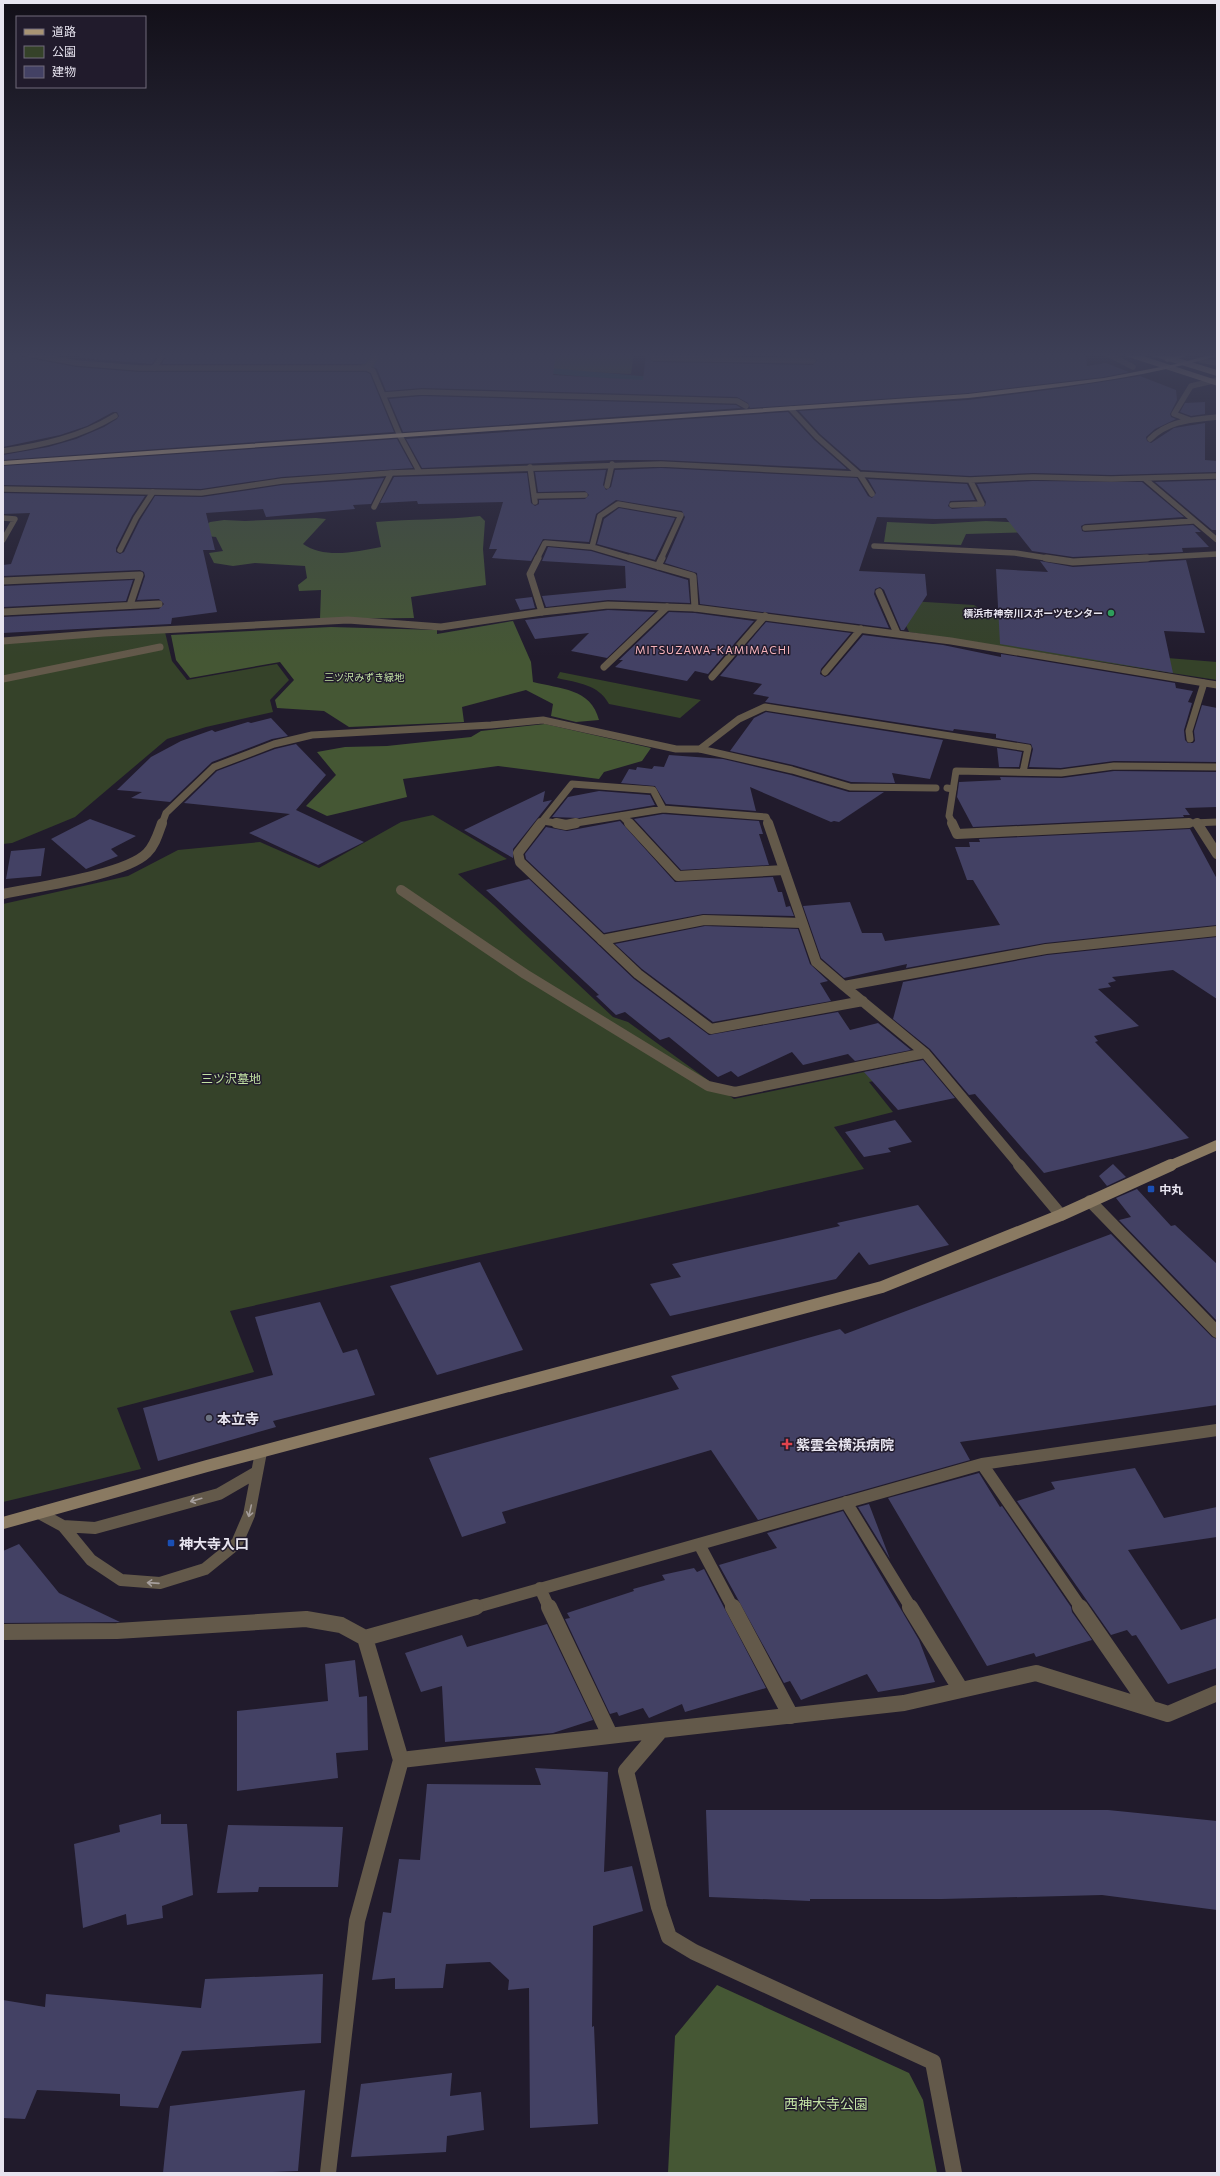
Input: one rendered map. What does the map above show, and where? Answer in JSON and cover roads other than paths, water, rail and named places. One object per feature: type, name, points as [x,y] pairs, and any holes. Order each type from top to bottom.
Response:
[{"type":"highway","points":[[3,458],[58,455]]},
{"type":"highway","points":[[3,463],[115,455]]},
{"type":"street","points":[[411,455],[419,471]]},
{"type":"street","points":[[837,455],[860,475],[872,494]]},
{"type":"street","points":[[607,486],[612,464]]},
{"type":"street","points":[[3,489],[201,493],[282,481],[419,471],[612,464],[683,464],[970,480],[1033,477],[1145,478],[1217,476]]},
{"type":"street","points":[[530,467],[534,499],[585,495]]},
{"type":"street","points":[[374,507],[391,473]]},
{"type":"street","points":[[1145,478],[1193,521],[1217,540]]},
{"type":"street","points":[[952,504],[982,504],[970,480]]},
{"type":"street","points":[[120,550],[136,518],[152,492]]},
{"type":"street","points":[[592,547],[600,516],[618,504],[681,515],[658,566]]},
{"type":"street","points":[[3,518],[15,519],[3,540]]},
{"type":"street","points":[[1085,528],[1193,521]]},
{"type":"street","points":[[542,612],[530,574],[545,543],[592,547],[693,576],[695,608]]},
{"type":"street","points":[[874,546],[1015,554],[1072,562],[1217,554]]},
{"type":"street","points":[[3,581],[140,575],[130,605]]},
{"type":"street","points":[[879,592],[896,633]]},
{"type":"street","points":[[3,612],[159,604]]},
{"type":"street","points":[[3,641],[112,632],[348,620],[441,627],[542,612],[608,605],[667,607],[695,608],[896,633],[1217,684]]},
{"type":"street","points":[[604,667],[667,607]]},
{"type":"street","points":[[712,678],[764,616]]},
{"type":"street","points":[[825,672],[861,629]]},
{"type":"street","points":[[3,679],[160,647]]},
{"type":"street","points":[[1190,739],[1189,731],[1204,683]]},
{"type":"street","points":[[700,748],[739,719],[765,707],[1028,748],[1023,772]]},
{"type":"street","points":[[3,894],[107,872],[127,866],[146,854],[154,844],[166,813],[214,767],[274,744],[312,735],[491,726],[543,720],[676,749],[700,748],[792,770],[850,787],[936,788]]},
{"type":"street","points":[[1217,767],[1114,766],[1061,773],[956,771],[950,789],[949,816],[957,834],[1217,822]]},
{"type":"street","points":[[663,809],[653,790],[572,784],[518,852],[520,862],[638,974],[711,1029],[863,1001]]},
{"type":"street","points":[[542,821],[566,825],[663,809],[766,817],[816,962],[925,1053],[1061,1215]]},
{"type":"street","points":[[622,816],[678,876],[784,870]]},
{"type":"street","points":[[1197,823],[1217,854]]},
{"type":"street","points":[[401,890],[525,974],[708,1086],[735,1092],[925,1053]]},
{"type":"street","points":[[602,940],[704,920],[802,923]]},
{"type":"street","points":[[844,986],[1046,949],[1217,931]]},
{"type":"street","points":[[3,1523],[261,1452],[882,1287],[1061,1215],[1217,1145]]},
{"type":"street","points":[[1090,1201],[1217,1332]]},
{"type":"street","points":[[3,1632],[117,1632],[306,1619],[341,1625],[365,1638],[982,1464],[1217,1430]]},
{"type":"street","points":[[39,1513],[63,1526],[91,1560],[121,1580],[160,1583],[205,1569],[237,1543],[250,1515],[261,1452]]},
{"type":"street","points":[[982,1464],[1150,1708]]},
{"type":"street","points":[[63,1526],[95,1528],[219,1494],[257,1472]]},
{"type":"street","points":[[846,1502],[961,1690]]},
{"type":"street","points":[[699,1544],[791,1716]]},
{"type":"street","points":[[540,1588],[610,1735]]},
{"type":"street","points":[[328,2173],[357,1921],[401,1760],[365,1638]]},
{"type":"street","points":[[401,1760],[610,1735],[904,1703],[1036,1672],[1168,1714],[1217,1693]]},
{"type":"street","points":[[661,1730],[626,1771],[659,1907],[669,1937],[694,1952],[933,2062],[954,2173]]},
{"type":"place","name":"横浜市神奈川スポーツセンター","points":[[1111,613]]},
{"type":"place","name":"中丸","points":[[1151,1189]]},
{"type":"place","name":"本立寺","points":[[209,1418]]},
{"type":"place","name":"紫雲会横浜病院","points":[[787,1444]]},
{"type":"place","name":"神大寺入口","points":[[171,1543]]},
{"type":"district","name":"MITSUZAWA-KAMIMACHI","points":[[713,649]]},
{"type":"park label","name":"三ツ沢みずき緑地","points":[[364,677]]},
{"type":"park label","name":"三ツ沢墓地","points":[[231,1078]]},
{"type":"park label","name":"西神大寺公園","points":[[826,2103]]}]
